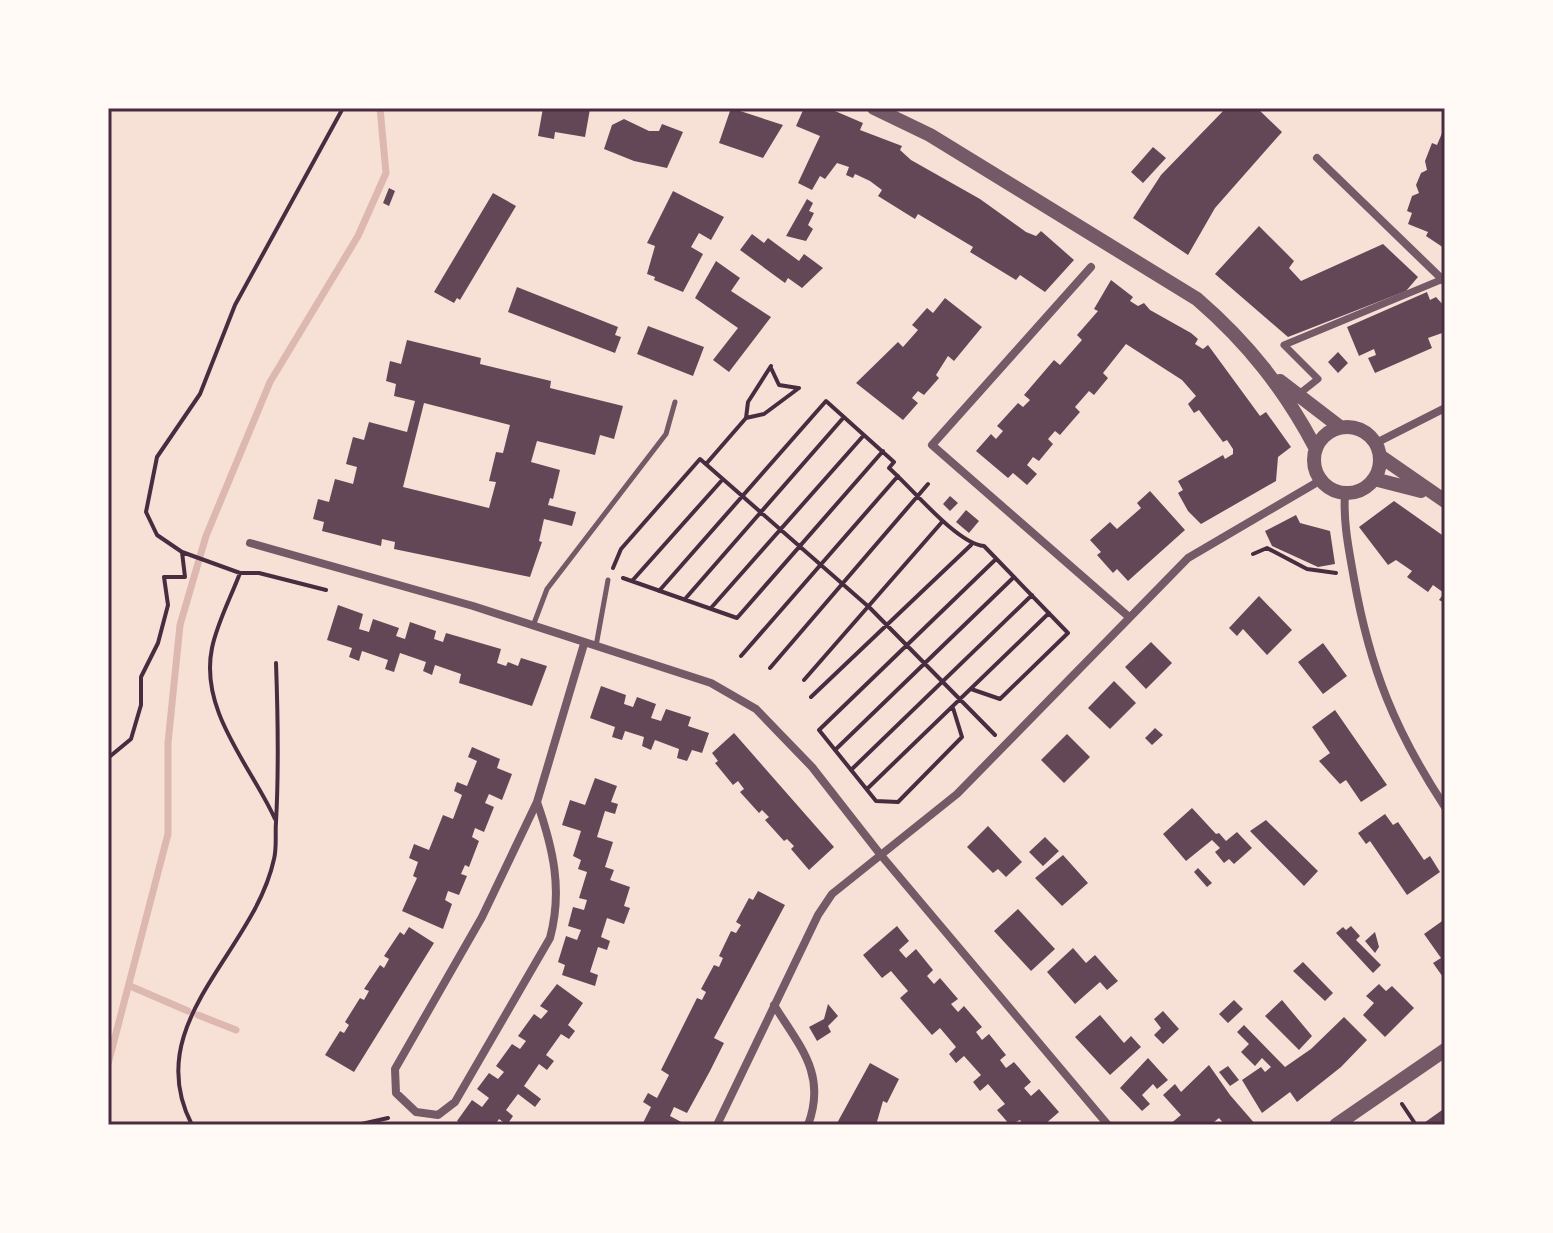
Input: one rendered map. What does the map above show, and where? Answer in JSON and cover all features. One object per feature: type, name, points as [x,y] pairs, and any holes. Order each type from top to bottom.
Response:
[{"type":"street","points":[[874,108],[930,135],[1197,299],[1228,326],[1273,376],[1316,449]]},
{"type":"street","points":[[1299,394],[1318,379],[1284,345],[1444,279],[1317,158]]},
{"type":"street","points":[[1091,267],[932,445],[1129,617]]},
{"type":"street","points":[[1273,376],[1340,427],[1361,430],[1378,450],[1429,493]]},
{"type":"street","points":[[1378,450],[1445,408]]},
{"type":"street","points":[[1340,427],[1321,439],[1316,449],[1314,460],[1321,480],[1345,493],[1366,487],[1374,479],[1378,450]]},
{"type":"street","points":[[1374,479],[1429,493],[1445,501]]},
{"type":"street","points":[[717,1125],[818,915],[832,894],[957,794],[1188,558],[1321,480]]},
{"type":"street","points":[[1345,493],[1344,518],[1352,571],[1378,683],[1416,760],[1445,807]]},
{"type":"street","points":[[250,543],[473,606],[711,683],[756,709],[812,767],[880,854],[1108,1125]]},
{"type":"street","points":[[537,802],[555,860],[556,916],[550,938],[455,1102],[438,1115],[416,1112],[396,1093],[395,1069],[482,917],[537,802],[584,644]]},
{"type":"street","points":[[774,1005],[808,1059],[814,1077],[817,1093],[808,1125]]},
{"type":"street","points":[[1336,1125],[1445,1050]]},
{"type":"street","points":[[1091,1125],[1101,1117]]},
{"type":"lane","points":[[533,626],[547,589],[666,434],[675,402]]},
{"type":"lane","points":[[596,647],[609,577]]},
{"type":"path","points":[[326,590],[259,573],[240,573],[182,552],[157,535],[146,512],[157,457],[200,394],[235,305],[343,108]]},
{"type":"path","points":[[706,464],[746,418],[748,402],[771,366],[771,373],[779,385],[799,388],[764,414],[746,418]]},
{"type":"path","points":[[659,591],[826,401],[894,462],[889,468],[919,495],[942,522],[971,545],[984,546],[1068,633],[1000,699],[971,689]]},
{"type":"path","points":[[685,599],[844,417]]},
{"type":"path","points":[[711,608],[864,435]]},
{"type":"path","points":[[883,451],[800,546],[737,618],[632,581],[609,577],[621,549],[700,459],[781,530],[800,546],[843,583],[870,608],[1004,745]]},
{"type":"path","points":[[741,656],[898,476]]},
{"type":"path","points":[[632,581],[723,479]]},
{"type":"path","points":[[770,668],[928,484]]},
{"type":"path","points":[[804,680],[942,522]]},
{"type":"path","points":[[811,697],[971,545]]},
{"type":"path","points":[[1253,554],[1267,548],[1307,569],[1326,574],[1352,571]]},
{"type":"path","points":[[108,758],[131,739],[141,705],[141,677],[158,643],[168,605],[164,577],[185,577],[182,552]]},
{"type":"path","points":[[953,708],[962,737],[898,802],[876,801],[819,730],[909,647],[996,559]]},
{"type":"path","points":[[240,573],[212,646],[212,681],[232,743],[276,821]]},
{"type":"path","points":[[835,750],[1014,577]]},
{"type":"path","points":[[851,770],[1032,595]]},
{"type":"path","points":[[867,789],[1049,613]]},
{"type":"path","points":[[192,1125],[177,1083],[178,1051],[195,1010],[263,895],[276,854],[280,715],[276,663]]},
{"type":"path","points":[[1390,1087],[1416,1125]]},
{"type":"path","points":[[357,1125],[388,1118]]},
{"type":"building","points":[[543,108],[590,109],[585,137],[555,132],[554,139],[538,136]]},
{"type":"building","points":[[731,108],[783,125],[763,158],[719,143]]},
{"type":"building","points":[[804,108],[828,108],[863,123],[860,130],[902,146],[900,150],[911,160],[980,199],[1026,232],[1036,236],[1041,231],[1074,260],[1045,292],[1020,275],[1016,280],[970,252],[973,247],[918,214],[915,219],[878,196],[882,190],[870,181],[855,174],[853,178],[846,175],[849,167],[837,163],[825,179],[820,176],[812,190],[798,183],[820,136],[796,126]]},
{"type":"building","points":[[1226,108],[1257,108],[1282,132],[1215,208],[1188,255],[1133,218],[1161,175]]},
{"type":"building","points":[[624,119],[649,131],[659,131],[662,124],[683,132],[667,168],[634,161],[604,149],[612,125]]},
{"type":"building","points":[[1445,126],[1444,248],[1426,236],[1428,232],[1408,224],[1412,213],[1407,211],[1412,196],[1419,193],[1416,185],[1421,173],[1427,170],[1425,161],[1432,143],[1437,145]]},
{"type":"building","points":[[1153,147],[1166,158],[1143,183],[1131,172]]},
{"type":"building","points":[[389,188],[395,191],[389,206],[383,203]]},
{"type":"building","points":[[673,191],[724,217],[711,240],[699,233],[691,247],[703,254],[683,292],[647,274],[655,246],[647,243]]},
{"type":"building","points":[[493,193],[516,206],[460,300],[457,298],[454,303],[434,292]]},
{"type":"building","points":[[807,199],[813,203],[809,211],[814,213],[808,225],[813,229],[806,241],[786,236]]},
{"type":"building","points":[[1259,226],[1294,261],[1289,268],[1301,281],[1383,244],[1418,277],[1406,291],[1288,337],[1215,274]]},
{"type":"building","points":[[752,234],[764,243],[768,238],[799,261],[804,254],[823,268],[802,288],[788,278],[785,283],[740,250]]},
{"type":"building","points":[[716,261],[740,278],[731,291],[771,317],[729,372],[713,360],[738,328],[695,298]]},
{"type":"building","points":[[1111,280],[1133,297],[1130,301],[1138,306],[1144,303],[1150,310],[1191,333],[1198,339],[1195,344],[1203,349],[1208,345],[1260,416],[1266,412],[1291,447],[1278,457],[1276,481],[1201,524],[1188,511],[1178,493],[1183,490],[1178,481],[1223,455],[1225,459],[1233,454],[1233,449],[1227,440],[1223,442],[1199,410],[1194,413],[1188,404],[1196,396],[1182,380],[1126,344],[1103,373],[1108,378],[1094,395],[1089,391],[1075,407],[1080,412],[1060,435],[1055,431],[1048,439],[1053,444],[1039,461],[1033,457],[1027,465],[1037,474],[1027,485],[1013,473],[1008,478],[976,451],[991,434],[996,439],[1003,431],[997,426],[1018,403],[1023,407],[1030,400],[1024,395],[1054,360],[1060,365],[1082,340],[1077,335],[1098,311],[1094,309]]},
{"type":"building","points":[[517,287],[618,327],[615,335],[621,337],[615,353],[508,312]]},
{"type":"building","points":[[1427,292],[1430,300],[1436,297],[1445,307],[1445,332],[1428,338],[1432,348],[1375,373],[1368,358],[1376,355],[1374,349],[1359,356],[1347,327]]},
{"type":"building","points":[[945,298],[982,327],[954,361],[948,356],[936,375],[939,378],[924,395],[918,391],[912,398],[918,403],[903,420],[856,383],[898,342],[903,347],[918,330],[912,325],[927,308],[933,313]]},
{"type":"building","points":[[648,326],[704,347],[693,376],[637,354]]},
{"type":"building","points":[[407,340],[481,358],[480,364],[551,381],[550,388],[623,406],[614,439],[600,435],[595,455],[537,441],[531,462],[560,470],[553,499],[550,498],[548,505],[576,512],[572,526],[544,519],[539,541],[542,542],[530,577],[394,549],[395,542],[382,539],[381,546],[322,531],[324,522],[313,519],[318,499],[329,502],[335,479],[353,484],[357,467],[346,464],[353,437],[364,440],[369,422],[407,432],[415,401],[394,396],[396,384],[386,381],[390,361],[401,364]],"holes":[[[424,403],[510,425],[503,453],[496,452],[489,481],[496,482],[489,508],[403,487]]]},
{"type":"building","points":[[1338,352],[1348,363],[1338,373],[1328,362]]},
{"type":"building","points":[[1150,491],[1185,530],[1128,581],[1117,569],[1113,573],[1097,555],[1101,552],[1090,540],[1110,522],[1117,529],[1141,508],[1137,503]]},
{"type":"building","points":[[950,496],[958,503],[950,511],[943,504]]},
{"type":"building","points":[[1394,501],[1445,537],[1445,603],[1439,600],[1444,593],[1433,585],[1428,592],[1407,577],[1412,571],[1396,560],[1388,565],[1359,527]]},
{"type":"building","points":[[966,510],[979,521],[969,533],[956,522]]},
{"type":"building","points":[[1296,515],[1300,523],[1330,531],[1335,564],[1318,567],[1272,546],[1265,531]]},
{"type":"building","points":[[1259,596],[1292,630],[1267,655],[1243,629],[1237,636],[1229,628]]},
{"type":"building","points":[[338,605],[363,614],[359,629],[369,632],[373,619],[399,628],[396,636],[405,639],[410,622],[436,631],[434,639],[443,642],[446,633],[501,649],[497,663],[506,666],[508,662],[518,666],[521,658],[547,666],[532,706],[459,683],[461,674],[435,665],[432,675],[423,671],[426,662],[400,653],[394,672],[385,669],[388,660],[362,651],[359,661],[349,657],[352,648],[327,640]]},
{"type":"building","points":[[1151,642],[1172,663],[1146,689],[1125,667]]},
{"type":"building","points":[[1323,643],[1347,676],[1323,694],[1298,662]]},
{"type":"building","points":[[1114,681],[1136,703],[1110,729],[1088,708]]},
{"type":"building","points":[[601,686],[626,695],[624,704],[633,707],[637,697],[656,704],[651,718],[661,721],[666,709],[691,717],[688,726],[709,733],[702,753],[692,750],[687,761],[677,758],[679,749],[655,740],[651,750],[642,746],[644,737],[625,731],[622,740],[612,737],[615,727],[590,718]]},
{"type":"building","points":[[1335,710],[1387,785],[1361,802],[1346,780],[1340,784],[1319,761],[1330,753],[1312,727]]},
{"type":"building","points":[[1155,728],[1163,735],[1152,745],[1145,738]]},
{"type":"building","points":[[734,733],[834,847],[809,870],[791,849],[794,846],[787,839],[784,841],[765,820],[769,817],[762,810],[759,813],[740,792],[744,789],[738,781],[733,785],[715,763],[718,761],[712,753]]},
{"type":"building","points":[[1067,734],[1090,757],[1064,783],[1041,760]]},
{"type":"building","points":[[472,747],[500,759],[497,768],[512,774],[502,800],[489,794],[485,803],[494,807],[484,832],[475,828],[472,837],[479,841],[469,867],[465,865],[461,874],[467,876],[459,895],[448,891],[445,900],[452,904],[443,929],[402,911],[417,878],[413,876],[418,862],[409,858],[414,844],[429,850],[443,815],[453,819],[462,795],[454,791],[457,782],[467,786],[477,761],[468,757]]},
{"type":"building","points":[[595,778],[617,786],[611,802],[618,804],[615,814],[605,811],[597,837],[613,842],[605,867],[614,870],[610,880],[630,887],[624,906],[630,908],[624,924],[607,918],[601,937],[610,941],[607,950],[598,947],[590,972],[598,975],[595,986],[562,975],[565,965],[558,962],[566,936],[577,940],[581,930],[568,926],[573,907],[584,910],[587,900],[579,898],[587,872],[578,869],[581,860],[573,856],[581,831],[562,825],[570,800],[585,805]]},
{"type":"building","points":[[1192,808],[1226,841],[1237,832],[1252,848],[1234,864],[1229,859],[1224,863],[1215,852],[1220,848],[1212,840],[1186,861],[1163,834]]},
{"type":"building","points":[[1385,814],[1393,825],[1398,822],[1424,860],[1430,856],[1440,872],[1407,895],[1370,841],[1366,844],[1358,833]]},
{"type":"building","points":[[1266,820],[1318,871],[1304,886],[1250,831]]},
{"type":"building","points":[[988,826],[1022,862],[1006,877],[998,869],[993,873],[967,847]]},
{"type":"building","points":[[1045,837],[1059,851],[1043,866],[1029,852]]},
{"type":"building","points":[[1063,855],[1088,883],[1062,906],[1035,878]]},
{"type":"building","points":[[1198,868],[1212,883],[1207,887],[1194,872]]},
{"type":"building","points":[[758,891],[785,905],[714,1038],[724,1043],[687,1113],[674,1107],[670,1116],[687,1125],[642,1125],[651,1107],[643,1102],[648,1093],[657,1098],[669,1075],[661,1070],[697,998],[702,1000],[706,992],[701,989],[714,965],[719,967],[723,958],[719,956],[731,931],[736,933],[741,925],[736,922],[749,898],[753,900]]},
{"type":"building","points":[[1018,909],[1055,949],[1031,971],[994,931]]},
{"type":"building","points":[[1445,919],[1445,980],[1433,963],[1441,958],[1424,934]]},
{"type":"building","points":[[897,926],[909,941],[899,950],[906,958],[916,949],[933,970],[927,976],[934,984],[940,978],[958,999],[951,1004],[958,1012],[964,1006],[982,1027],[976,1032],[982,1040],[989,1034],[1006,1055],[1000,1060],[1006,1068],[1014,1062],[1031,1082],[1024,1088],[1031,1096],[1039,1089],[1059,1112],[1044,1125],[1023,1125],[1020,1120],[1010,1125],[997,1110],[1005,1104],[988,1084],[980,1091],[973,1082],[981,1075],[964,1056],[956,1063],[949,1054],[956,1047],[940,1028],[932,1035],[900,998],[908,991],[891,971],[882,978],[863,955]]},
{"type":"building","points":[[1351,926],[1360,936],[1356,940],[1381,965],[1373,973],[1336,933],[1343,927],[1346,930]]},
{"type":"building","points":[[409,927],[434,943],[354,1072],[325,1055],[340,1031],[344,1033],[349,1025],[345,1022],[360,998],[364,1000],[369,991],[364,989],[380,965],[384,968],[389,959],[384,956],[400,932],[404,935]]},
{"type":"building","points":[[1375,932],[1379,947],[1375,953],[1365,941]]},
{"type":"building","points":[[1073,948],[1086,963],[1095,955],[1118,981],[1107,990],[1100,982],[1075,1004],[1047,972]]},
{"type":"building","points":[[1303,962],[1333,993],[1325,1001],[1293,971]]},
{"type":"building","points":[[557,984],[583,1003],[568,1025],[575,1031],[569,1039],[561,1034],[546,1055],[554,1061],[547,1070],[539,1064],[524,1086],[541,1099],[535,1107],[518,1094],[506,1110],[513,1116],[507,1125],[499,1119],[495,1125],[462,1125],[457,1121],[472,1100],[482,1107],[489,1098],[477,1089],[489,1073],[498,1079],[504,1072],[496,1066],[512,1044],[520,1049],[526,1041],[518,1036],[534,1014],[541,1019],[548,1011],[540,1006]]},
{"type":"building","points":[[1379,984],[1386,991],[1392,986],[1414,1008],[1385,1037],[1363,1015],[1374,1003],[1366,996]]},
{"type":"building","points":[[1234,1000],[1243,1009],[1228,1023],[1219,1014]]},
{"type":"building","points":[[1282,1000],[1312,1036],[1299,1050],[1265,1016]]},
{"type":"building","points":[[828,1004],[838,1016],[828,1026],[831,1032],[817,1041],[809,1027],[824,1019]]},
{"type":"building","points":[[1163,1011],[1179,1029],[1163,1044],[1154,1035],[1161,1028],[1154,1019]]},
{"type":"building","points":[[1100,1015],[1124,1043],[1131,1036],[1141,1047],[1110,1075],[1075,1037]]},
{"type":"building","points":[[1344,1017],[1367,1040],[1341,1067],[1297,1102],[1290,1092],[1262,1113],[1242,1080],[1261,1067],[1265,1072],[1271,1067],[1262,1058],[1255,1066],[1241,1052],[1249,1044],[1237,1032],[1244,1025],[1285,1067],[1311,1049]]},
{"type":"building","points":[[1148,1058],[1168,1080],[1157,1089],[1153,1084],[1142,1095],[1150,1104],[1142,1111],[1120,1088]]},
{"type":"building","points":[[870,1063],[899,1079],[887,1103],[883,1101],[876,1125],[836,1125]]},
{"type":"building","points":[[1209,1065],[1256,1125],[1225,1125],[1219,1118],[1210,1125],[1169,1125],[1181,1115],[1163,1095],[1175,1084],[1181,1092]]},
{"type":"building","points":[[1228,1066],[1239,1080],[1230,1086],[1219,1072]]},
{"type":"building","points":[[1445,1108],[1445,1125],[1421,1125]]},
{"type":"waterway","points":[[108,1064],[168,834],[168,743],[180,625],[206,536],[270,382],[358,236],[386,173],[380,108]]},
{"type":"waterway","points":[[130,986],[188,1011]]},
{"type":"waterway","points":[[198,1015],[236,1030]]}]
